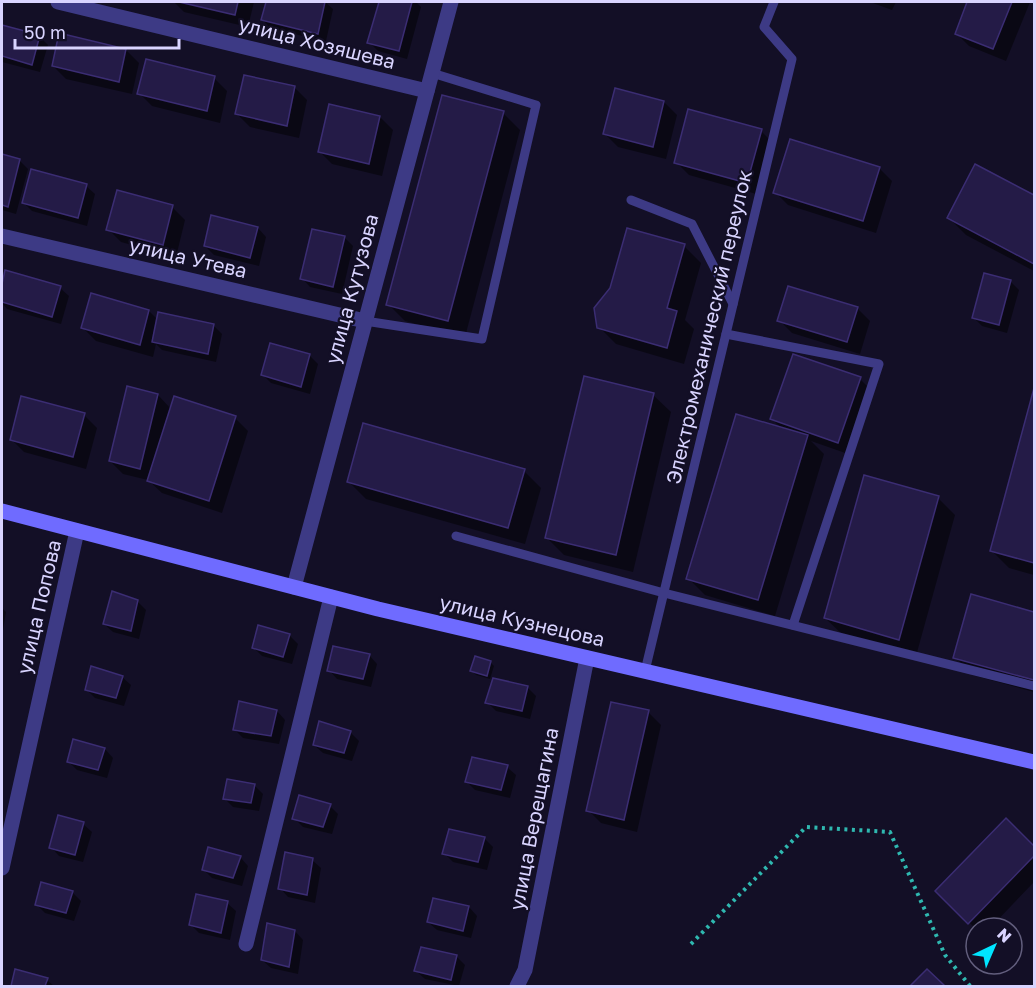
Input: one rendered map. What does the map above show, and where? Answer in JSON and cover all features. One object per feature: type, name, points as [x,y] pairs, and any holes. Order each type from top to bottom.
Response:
[{"type":"main road","name":"улица Кузнецова","points":[[2,511],[331,597],[1035,762]]},
{"type":"street","name":"улица Хозяшева","points":[[58,2],[427,91]]},
{"type":"street","name":"улица Кутузова","points":[[294,587],[451,2]]},
{"type":"street","name":"улица Утева","points":[[2,236],[365,321]]},
{"type":"street","name":"улица Попова","points":[[2,868],[6,829],[77,531]]},
{"type":"street","points":[[246,944],[331,597]]},
{"type":"street","name":"улица Верещагина","points":[[517,987],[525,970],[587,658]]},
{"type":"lane","name":"Электромеханический переулок","points":[[645,671],[792,59],[764,27],[774,2]]},
{"type":"lane","points":[[365,321],[482,339],[536,105],[432,73]]},
{"type":"lane","points":[[631,200],[692,224],[733,304]]},
{"type":"lane","points":[[726,334],[879,364],[793,625]]},
{"type":"lane","points":[[456,536],[664,593],[1035,686]]},
{"type":"path","points":[[691,944],[806,826],[891,832],[945,955],[970,987]]},
{"type":"building","points":[[179,2],[238,2],[235,15]]},
{"type":"building","points":[[266,2],[325,2],[318,34],[261,20]]},
{"type":"building","points":[[379,2],[412,2],[399,51],[367,43]]},
{"type":"building","points":[[967,2],[1012,2],[993,49],[955,34]]},
{"type":"building","points":[[2,25],[40,35],[32,65],[2,56]]},
{"type":"building","points":[[59,33],[126,49],[119,82],[52,66]]},
{"type":"building","points":[[146,59],[215,76],[207,111],[137,94]]},
{"type":"building","points":[[244,75],[295,86],[287,126],[235,114]]},
{"type":"building","points":[[615,88],[664,101],[653,147],[603,134]]},
{"type":"building","points":[[442,95],[504,111],[448,321],[386,305]]},
{"type":"building","points":[[329,104],[380,116],[369,164],[318,152]]},
{"type":"building","points":[[688,109],[762,129],[747,183],[674,163]]},
{"type":"building","points":[[790,139],[880,167],[863,221],[773,193]]},
{"type":"building","points":[[2,154],[20,159],[8,207],[2,205]]},
{"type":"building","points":[[975,164],[1034,195],[1034,264],[947,218]]},
{"type":"building","points":[[31,169],[87,184],[78,218],[22,203]]},
{"type":"building","points":[[117,190],[173,205],[163,245],[106,230]]},
{"type":"building","points":[[211,215],[258,227],[250,258],[204,246]]},
{"type":"building","points":[[627,228],[685,244],[667,308],[677,311],[667,348],[597,328],[594,308],[610,288]]},
{"type":"building","points":[[312,229],[345,236],[333,287],[300,279]]},
{"type":"building","points":[[5,270],[61,286],[52,317],[2,302]]},
{"type":"building","points":[[984,273],[1011,280],[999,325],[972,318]]},
{"type":"building","points":[[788,286],[858,307],[847,342],[777,321]]},
{"type":"building","points":[[91,293],[149,310],[140,345],[81,328]]},
{"type":"building","points":[[158,312],[214,324],[208,354],[152,342]]},
{"type":"building","points":[[270,343],[310,354],[301,387],[261,375]]},
{"type":"building","points":[[793,354],[861,377],[838,443],[770,419]]},
{"type":"building","points":[[584,376],[654,393],[616,555],[545,538]]},
{"type":"building","points":[[127,386],[158,394],[140,469],[109,461]]},
{"type":"building","points":[[1034,388],[1034,563],[990,551]]},
{"type":"building","points":[[21,396],[85,413],[73,457],[10,440]]},
{"type":"building","points":[[174,396],[236,416],[209,501],[147,481]]},
{"type":"building","points":[[736,414],[808,435],[758,600],[686,579]]},
{"type":"building","points":[[363,423],[525,469],[508,528],[347,482]]},
{"type":"building","points":[[864,475],[939,496],[899,640],[824,618]]},
{"type":"building","points":[[112,591],[138,600],[131,631],[103,624]]},
{"type":"building","points":[[971,594],[1034,612],[1034,680],[953,658]]},
{"type":"building","points":[[258,625],[290,634],[283,657],[252,648]]},
{"type":"building","points":[[333,646],[370,654],[363,679],[327,671]]},
{"type":"building","points":[[475,656],[491,661],[487,676],[470,671]]},
{"type":"building","points":[[91,666],[123,676],[116,698],[85,690]]},
{"type":"building","points":[[493,678],[528,686],[522,711],[485,703]]},
{"type":"building","points":[[239,701],[277,710],[271,736],[233,730]]},
{"type":"building","points":[[611,702],[649,710],[624,820],[586,811]]},
{"type":"building","points":[[319,721],[351,731],[344,753],[313,745]]},
{"type":"building","points":[[73,739],[105,748],[98,770],[67,762]]},
{"type":"building","points":[[472,757],[508,765],[501,790],[465,782]]},
{"type":"building","points":[[227,779],[255,784],[251,803],[223,799]]},
{"type":"building","points":[[299,795],[331,804],[323,827],[292,819]]},
{"type":"building","points":[[58,815],[84,822],[75,855],[49,848]]},
{"type":"building","points":[[1006,818],[1034,846],[1034,856],[976,916],[964,916],[964,920],[935,891]]},
{"type":"building","points":[[449,829],[485,837],[478,862],[442,854]]},
{"type":"building","points":[[208,847],[241,856],[233,878],[202,870]]},
{"type":"building","points":[[285,852],[313,858],[307,895],[278,889]]},
{"type":"building","points":[[41,882],[73,891],[66,913],[35,905]]},
{"type":"building","points":[[196,894],[228,901],[221,933],[189,925]]},
{"type":"building","points":[[433,898],[469,906],[463,931],[427,922]]},
{"type":"building","points":[[267,923],[295,930],[289,967],[261,960]]},
{"type":"building","points":[[421,947],[457,955],[451,980],[414,971]]},
{"type":"building","points":[[15,969],[48,978],[45,986],[11,986]]},
{"type":"building","points":[[927,969],[945,986],[910,986]]}]
